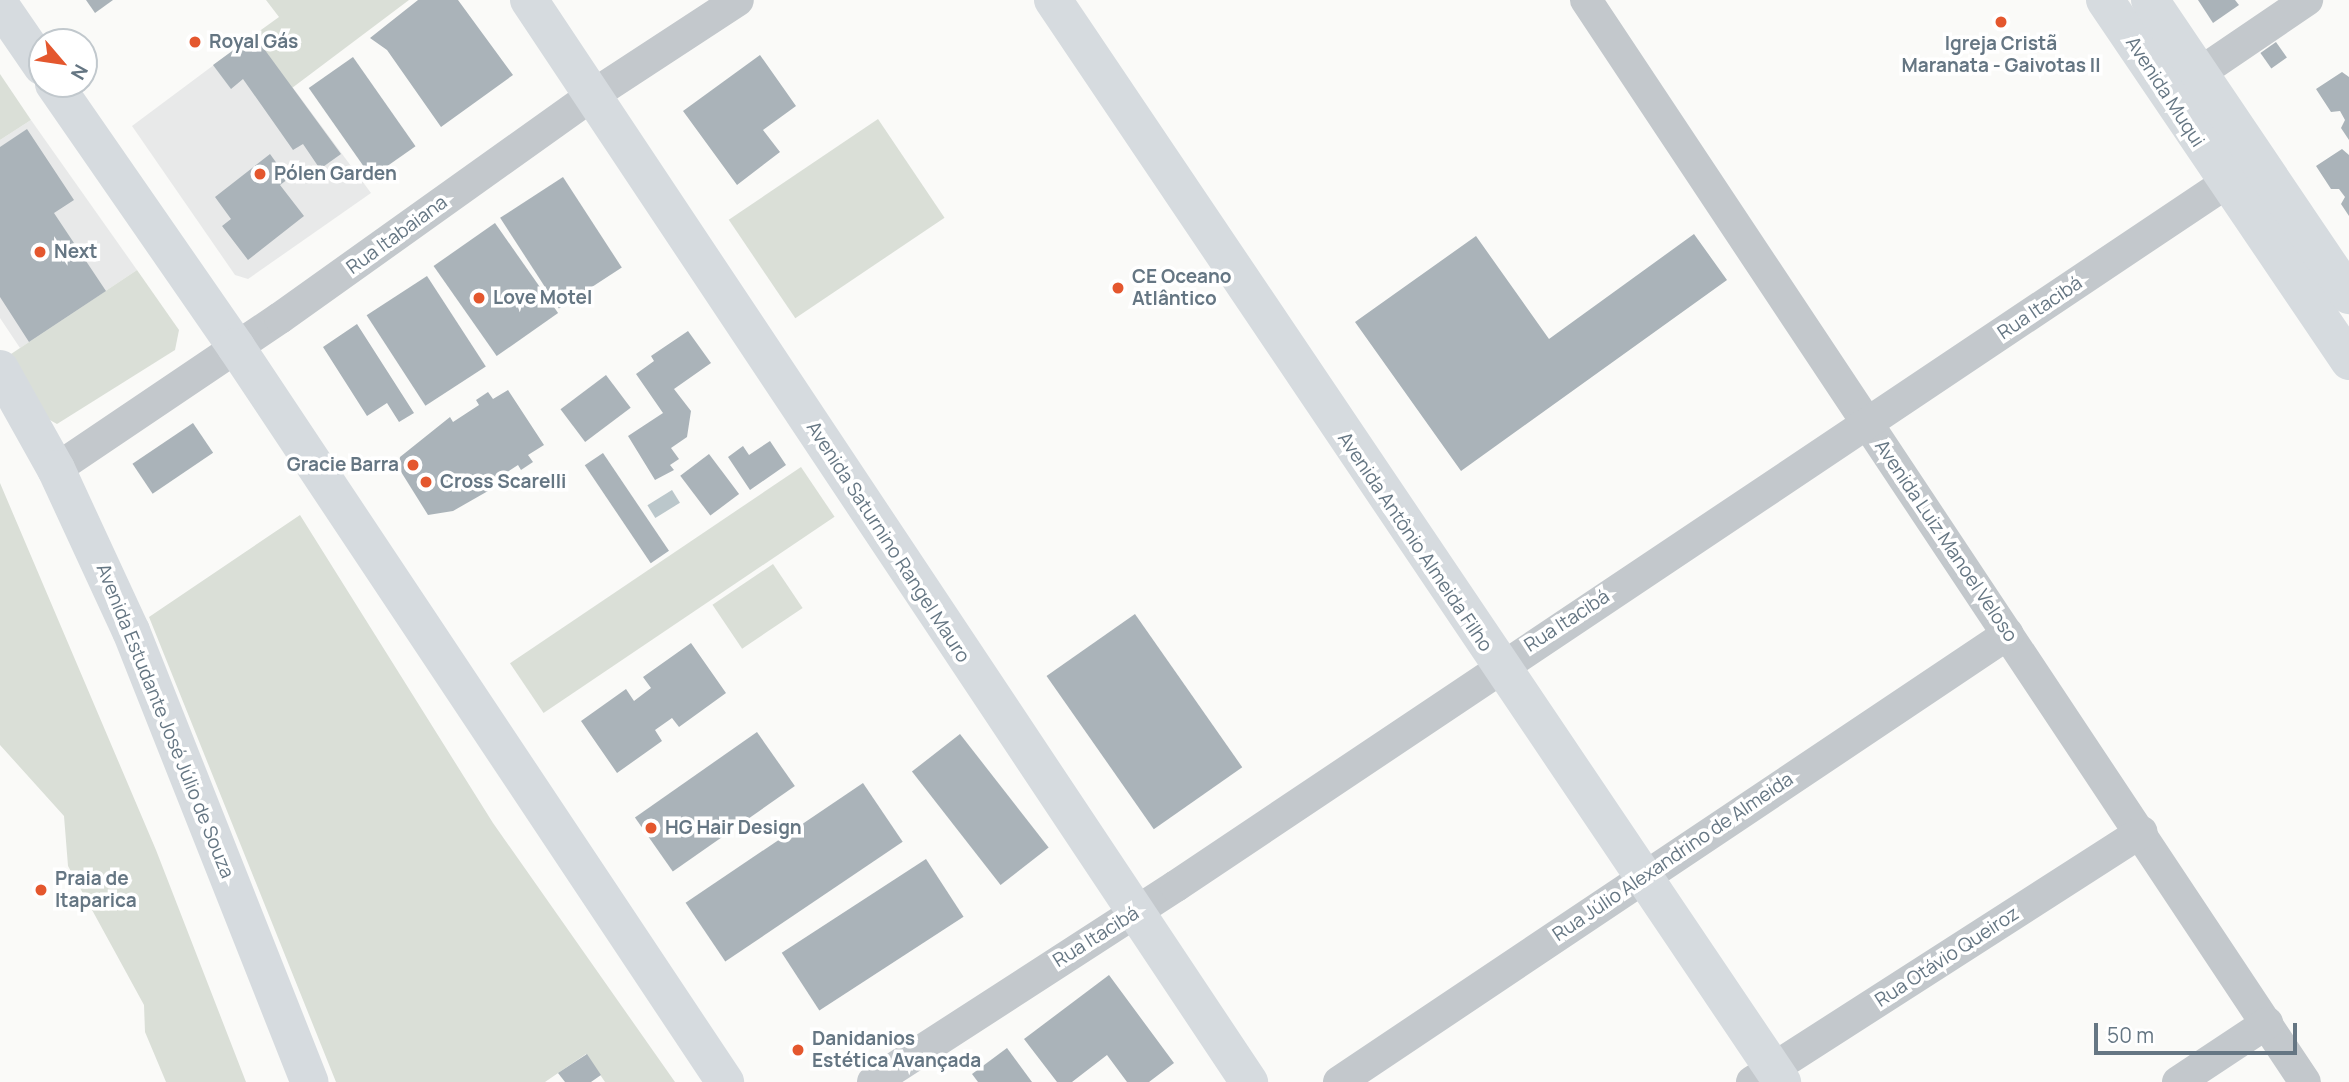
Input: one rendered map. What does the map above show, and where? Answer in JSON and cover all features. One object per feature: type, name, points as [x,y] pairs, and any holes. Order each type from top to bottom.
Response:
[{"type":"street","name":"Avenida Saturnino Rangel Mauro","points":[[529,0],[1133,913],[1249,1082]]},
{"type":"street","name":"Rua Itabaiana","points":[[56,469],[236,347],[593,95],[738,0]]},
{"type":"street","name":"Avenida Antônio Almeida Filho","points":[[1053,0],[1498,667],[1643,877],[1769,1078]]},
{"type":"street","name":"Avenida Luiz Manoel Veloso","points":[[1586,0],[2142,832],[2305,1082]]},
{"type":"street","name":"Avenida Muqui","points":[[2105,0],[2226,183],[2349,360]]},
{"type":"street","points":[[2150,0],[2258,164],[2349,295]]},
{"type":"street","points":[[2198,74],[2307,0]]},
{"type":"street","points":[[0,5],[28,46]]},
{"type":"street","points":[[64,98],[236,347],[725,1082]]},
{"type":"street","points":[[2226,183],[2258,164]]},
{"type":"street","name":"Rua Itacibá","points":[[873,1082],[1133,913],[2226,183]]},
{"type":"street","name":"Avenida Estudante José Júlio de Souza","points":[[0,369],[56,469],[131,631],[310,1082]]},
{"type":"street","name":"Rua Júlio Alexandrino de Almeida","points":[[1339,1082],[2008,634]]},
{"type":"street","name":"Rua Otávio Queiroz","points":[[1769,1078],[2142,832]]},
{"type":"street","points":[[2178,1082],[2267,1023]]},
{"type":"shaded area","points":[[266,0],[409,0],[292,88],[254,35],[279,17]]},
{"type":"shaded area","name":"Pólen Garden","points":[[254,35],[371,193],[248,279],[235,275],[132,126]]},
{"type":"shaded area","points":[[0,74],[31,120],[0,140]]},
{"type":"shaded area","points":[[878,119],[945,218],[795,318],[729,220]]},
{"type":"shaded area","name":"Next","points":[[31,120],[137,270],[20,348],[0,318],[0,140]]},
{"type":"shaded area","points":[[137,270],[179,330],[175,350],[57,424],[48,419],[11,354]]},
{"type":"shaded area","points":[[801,467],[835,517],[544,713],[510,663]]},
{"type":"shaded area","points":[[0,483],[156,850],[246,1082],[166,1082],[145,1032],[144,1005],[68,866],[64,816],[0,745]]},
{"type":"shaded area","points":[[672,490],[680,503],[655,518],[647,505]]},
{"type":"shaded area","points":[[300,515],[493,823],[675,1082],[605,1082],[586,1054],[545,1082],[336,1082],[149,617]]},
{"type":"shaded area","points":[[773,564],[803,608],[742,649],[712,605]]},
{"type":"building","points":[[86,0],[113,0],[95,13]]},
{"type":"building","points":[[418,0],[458,0],[513,75],[441,127],[387,50],[370,38]]},
{"type":"building","points":[[2198,0],[2235,0],[2239,5],[2213,23]]},
{"type":"building","points":[[254,35],[341,154],[320,169],[303,144],[293,150],[243,79],[231,89],[213,65]]},
{"type":"building","points":[[2276,42],[2287,58],[2271,68],[2260,53]]},
{"type":"building","points":[[760,55],[796,106],[763,130],[780,152],[737,185],[683,111]]},
{"type":"building","points":[[353,57],[416,146],[371,177],[309,88]]},
{"type":"building","points":[[2342,72],[2349,77],[2349,140],[2341,128],[2345,120],[2340,111],[2331,112],[2316,89]]},
{"type":"building","name":"Next","points":[[27,129],[74,200],[54,213],[106,291],[29,342],[0,297],[0,147]]},
{"type":"building","points":[[2342,149],[2349,155],[2349,216],[2341,204],[2345,197],[2339,189],[2331,189],[2316,166]]},
{"type":"building","points":[[270,154],[288,179],[280,185],[304,216],[248,260],[222,226],[231,219],[215,197]]},
{"type":"building","points":[[563,177],[622,268],[559,308],[500,218]]},
{"type":"building","points":[[495,223],[558,313],[497,356],[434,266]]},
{"type":"building","points":[[1694,234],[1727,280],[1461,471],[1355,322],[1476,236],[1549,339]]},
{"type":"building","points":[[427,276],[486,367],[425,406],[367,315]]},
{"type":"building","points":[[357,324],[414,413],[399,422],[387,403],[367,416],[323,347]]},
{"type":"building","points":[[688,331],[711,363],[674,389],[691,411],[687,437],[671,448],[679,459],[670,465],[674,470],[655,480],[628,436],[663,413],[636,374],[654,361],[651,356]]},
{"type":"building","points":[[606,375],[631,408],[585,442],[560,409]]},
{"type":"building","points":[[508,390],[544,445],[528,455],[533,462],[521,470],[518,465],[492,482],[495,487],[453,511],[428,515],[398,467],[400,457],[450,417],[453,422],[479,405],[476,400],[488,392],[493,399]]},
{"type":"building","points":[[193,423],[213,453],[153,494],[132,464]]},
{"type":"building","points":[[770,441],[786,465],[750,490],[728,457],[743,446],[749,455]]},
{"type":"building","points":[[603,453],[669,551],[651,563],[585,465]]},
{"type":"building","points":[[709,454],[739,494],[710,516],[680,476]]},
{"type":"building","points":[[1135,614],[1242,767],[1154,829],[1047,676]]},
{"type":"building","points":[[691,643],[726,693],[679,727],[672,718],[655,730],[662,741],[617,773],[581,721],[626,689],[634,701],[651,688],[643,677]]},
{"type":"building","points":[[757,732],[795,786],[673,872],[635,817]]},
{"type":"building","points":[[960,734],[1049,847],[1001,885],[912,772]]},
{"type":"building","points":[[863,783],[903,842],[725,962],[686,903]]},
{"type":"building","points":[[926,859],[964,917],[819,1011],[782,953]]},
{"type":"building","points":[[1109,975],[1174,1063],[1149,1082],[1127,1082],[1107,1055],[1072,1082],[1057,1082],[1024,1039]]},
{"type":"building","points":[[1007,1048],[1032,1082],[978,1082],[972,1074]]},
{"type":"building","points":[[587,1054],[601,1075],[591,1082],[565,1082],[558,1073]]},
{"type":"place","name":"Igreja Cristã Maranata - Gaivotas II","points":[[2001,22]]},
{"type":"place","name":"Royal Gás","points":[[195,42]]},
{"type":"place","name":"Pólen Garden","points":[[260,174]]},
{"type":"place","name":"Next","points":[[40,252]]},
{"type":"place","name":"CE Oceano Atlântico","points":[[1118,288]]},
{"type":"place","name":"Love Motel","points":[[479,298]]},
{"type":"place","name":"Gracie Barra","points":[[413,465]]},
{"type":"place","name":"Cross Scarelli","points":[[426,482]]},
{"type":"place","name":"HG Hair Design","points":[[651,828]]},
{"type":"place","name":"Praia de Itaparica","points":[[41,890]]},
{"type":"place","name":"Danidanios Estética Avançada","points":[[798,1050]]}]
